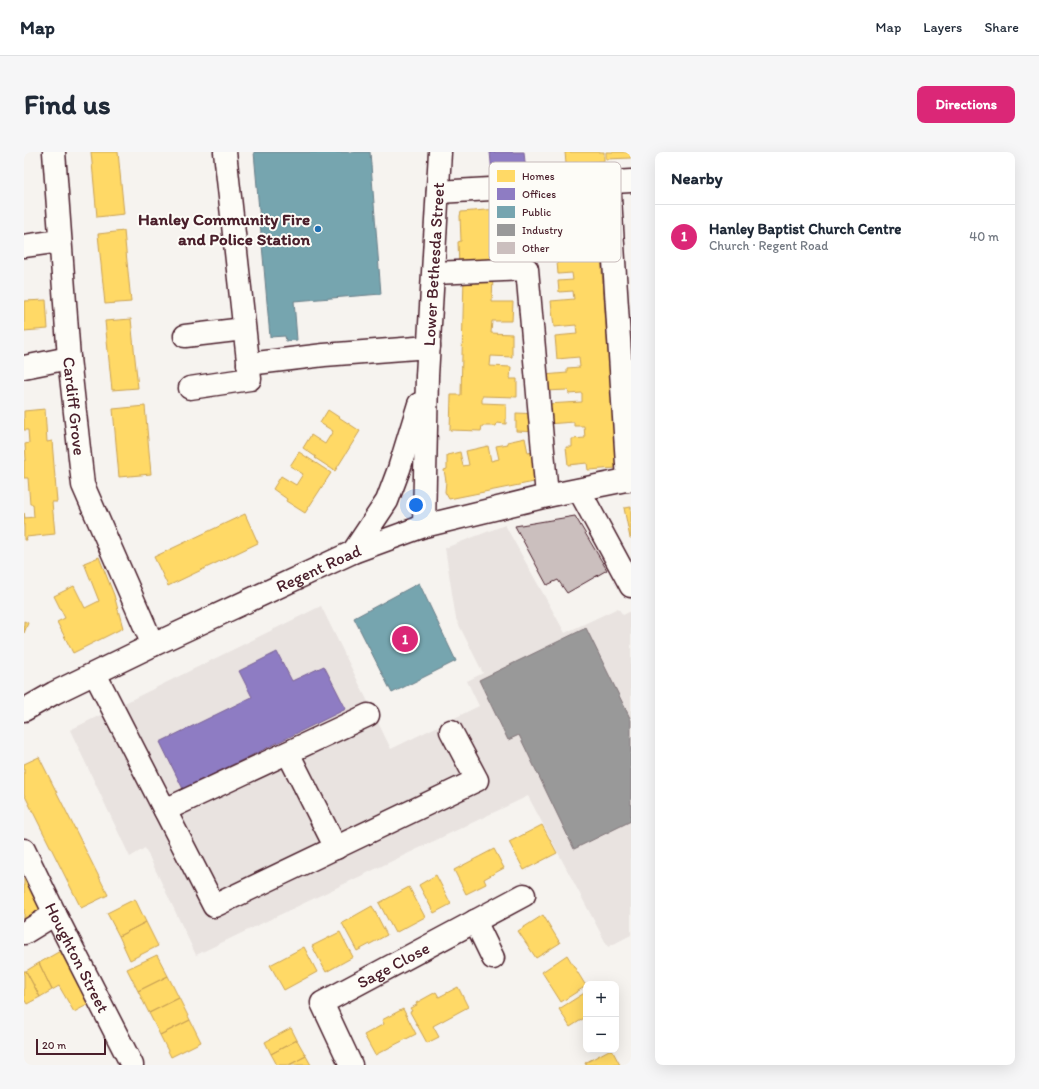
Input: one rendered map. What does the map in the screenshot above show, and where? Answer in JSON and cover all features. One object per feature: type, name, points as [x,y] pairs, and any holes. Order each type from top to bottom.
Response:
[{"type":"street","name":"Cardiff Grove","points":[[54,152],[69,358],[83,485],[153,646]]},
{"type":"street","points":[[190,388],[250,379],[225,152]]},
{"type":"street","name":"Lower Bethesda Street","points":[[424,526],[427,376],[440,152]]},
{"type":"street","points":[[621,181],[631,181]]},
{"type":"street","points":[[438,192],[489,189]]},
{"type":"street","points":[[24,246],[60,241]]},
{"type":"street","points":[[614,262],[629,480]]},
{"type":"street","points":[[434,273],[527,269],[547,496]]},
{"type":"street","points":[[185,336],[244,329]]},
{"type":"street","points":[[248,364],[324,355],[429,347]]},
{"type":"street","points":[[24,367],[69,358]]},
{"type":"street","name":"Lower Bethesda Street","points":[[352,552],[387,501],[399,469],[427,376]]},
{"type":"street","name":"Regent Road","points":[[24,710],[54,693],[352,552],[424,526],[547,496],[629,480]]},
{"type":"street","points":[[579,490],[631,586]]},
{"type":"street","points":[[95,674],[214,906],[477,780],[452,731]]},
{"type":"street","points":[[165,810],[368,715]]},
{"type":"street","points":[[288,752],[336,848]]},
{"type":"street","name":"Houghton Street","points":[[24,850],[132,1065]]},
{"type":"street","name":"Sage Close","points":[[351,1065],[322,1002],[524,894]]},
{"type":"street","points":[[24,932],[55,914]]},
{"type":"street","points":[[475,921],[493,958]]},
{"type":"shaded area","points":[[505,525],[565,633],[618,608],[623,615],[629,612],[631,613],[631,935],[608,947],[528,796],[196,955],[145,848],[130,857],[70,730],[321,606],[391,749],[479,706],[467,681],[483,673],[456,619],[445,548]]},
{"type":"building: Homes","points":[[91,152],[118,152],[124,214],[97,217]]},
{"type":"building: Homes","points":[[565,152],[604,152],[604,161],[566,162]]},
{"type":"building: Homes","points":[[606,152],[631,152],[631,158],[606,159]]},
{"type":"building: Homes","points":[[489,210],[489,262],[499,262],[459,267],[458,242],[461,241],[461,212]]},
{"type":"building: Homes","points":[[124,231],[131,302],[105,304],[98,234]]},
{"type":"building: Homes","points":[[557,262],[601,262],[617,468],[588,470],[587,463],[568,465],[566,447],[572,447],[572,439],[585,438],[584,426],[574,426],[574,422],[547,424],[546,404],[582,402],[582,393],[569,394],[568,390],[545,391],[544,375],[567,373],[567,368],[580,367],[579,357],[557,359],[555,336],[577,334],[576,325],[554,327],[551,301],[574,299],[573,291],[559,292],[558,281],[573,280],[572,273],[558,274]]},
{"type":"building: Homes","points":[[464,276],[493,277],[492,302],[513,302],[512,321],[492,321],[491,333],[512,334],[512,357],[491,356],[490,366],[511,367],[510,379],[517,379],[517,397],[482,396],[482,403],[506,404],[506,424],[497,423],[496,426],[482,426],[481,431],[450,430],[451,395],[461,395]]},
{"type":"building: Homes","points":[[46,300],[48,329],[24,331],[24,301]]},
{"type":"building: Homes","points":[[131,319],[138,388],[112,390],[105,321]]},
{"type":"building: Homes","points":[[145,406],[151,474],[119,477],[113,409]]},
{"type":"building: Homes","points":[[45,409],[47,442],[52,441],[57,502],[52,502],[55,534],[26,537],[27,540],[24,540],[24,513],[25,518],[34,517],[33,504],[30,504],[28,478],[24,478],[24,460],[26,460],[25,444],[29,443],[28,430],[24,430],[24,411]]},
{"type":"building: Homes","points":[[328,410],[360,431],[335,471],[303,448],[311,435],[325,444],[333,431],[320,423]]},
{"type":"building: Homes","points":[[516,413],[539,414],[538,432],[516,431]]},
{"type":"building: Homes","points":[[525,438],[528,453],[538,451],[544,480],[449,499],[445,492],[446,481],[444,470],[447,469],[447,455],[460,452],[463,466],[469,465],[466,451],[488,446],[491,461],[499,459],[496,446],[508,444],[507,442]]},
{"type":"building: Homes","points":[[299,452],[331,473],[305,513],[286,501],[287,499],[273,489],[281,476],[296,485],[303,474],[290,466]]},
{"type":"building: Homes","points":[[631,507],[631,538],[630,538],[624,508]]},
{"type":"building: Homes","points":[[245,514],[258,543],[168,586],[154,557]]},
{"type":"building: Homes","points":[[99,557],[114,595],[123,628],[73,653],[57,622],[65,618],[54,596],[74,586],[85,608],[99,601],[84,563]]},
{"type":"building: Homes","points":[[24,621],[28,623],[24,633]]},
{"type":"building: Homes","points":[[39,757],[108,895],[81,908],[24,794],[24,764]]},
{"type":"building: Homes","points":[[542,825],[557,853],[524,870],[509,842]]},
{"type":"building: Homes","points":[[494,849],[504,868],[484,879],[486,884],[466,894],[454,870]]},
{"type":"building: Homes","points":[[436,875],[451,904],[434,913],[419,885]]},
{"type":"building: Homes","points":[[24,877],[46,917],[24,929]]},
{"type":"building: Homes","points":[[409,887],[425,917],[395,933],[379,903]]},
{"type":"building: Homes","points":[[135,899],[146,922],[119,936],[107,913]]},
{"type":"building: Homes","points":[[372,906],[387,935],[357,951],[342,923]]},
{"type":"building: Homes","points":[[543,915],[560,943],[536,958],[518,931]]},
{"type":"building: Homes","points":[[146,922],[158,946],[130,960],[119,936]]},
{"type":"building: Homes","points":[[340,932],[353,957],[326,972],[312,946]]},
{"type":"building: Homes","points":[[304,947],[317,972],[284,990],[270,965]]},
{"type":"building: Homes","points":[[62,950],[91,1003],[74,1012],[59,986],[52,990],[39,963]]},
{"type":"building: Homes","points":[[157,955],[168,976],[138,991],[127,969]]},
{"type":"building: Homes","points":[[567,955],[583,981],[583,988],[561,1002],[542,972]]},
{"type":"building: Homes","points":[[39,963],[52,990],[40,997],[26,971]]},
{"type":"building: Homes","points":[[24,971],[26,971],[40,997],[27,1004],[24,999]]},
{"type":"building: Homes","points":[[168,976],[179,998],[149,1013],[138,991]]},
{"type":"building: Homes","points":[[458,987],[468,1007],[433,1026],[439,1037],[427,1043],[410,1012],[412,1011],[410,1008],[436,992],[439,997]]},
{"type":"building: Homes","points":[[583,994],[583,1019],[570,1027],[559,1009]]},
{"type":"building: Homes","points":[[179,998],[190,1020],[160,1035],[149,1013]]},
{"type":"building: Homes","points":[[403,1009],[416,1034],[375,1055],[364,1035],[384,1024],[382,1020]]},
{"type":"building: Homes","points":[[190,1020],[201,1042],[171,1057],[160,1035]]},
{"type":"building: Homes","points":[[291,1028],[297,1040],[271,1054],[265,1042]]},
{"type":"building: Homes","points":[[297,1040],[306,1056],[289,1065],[277,1065],[271,1054]]},
{"type":"building: Homes","points":[[603,1053],[614,1053],[620,1065],[586,1065],[585,1063]]},
{"type":"building: Homes","points":[[306,1056],[311,1065],[289,1065]]},
{"type":"building: Offices","points":[[490,152],[524,152],[525,162],[491,162]]},
{"type":"building: Offices","points":[[277,652],[292,681],[324,666],[346,709],[183,789],[160,742],[252,697],[239,671]]},
{"type":"building: Public","name":"Hanley Community Fire and Police Station","points":[[254,152],[370,152],[381,294],[294,301],[297,340],[286,341],[285,336],[270,337]]},
{"type":"building: Public","points":[[419,583],[456,661],[392,693],[354,618]]},
{"type":"building: Industry","points":[[586,628],[631,720],[631,821],[574,849],[519,735],[508,740],[479,680]]},
{"type":"building: Other","points":[[575,516],[607,570],[567,593],[558,580],[547,585],[515,526]]},
{"type":"place","name":"Hanley Community Fire and Police Station","points":[[318,229]]},
{"type":"place","name":"Hanley Baptist Church Centre","points":[[405,639]]}]
